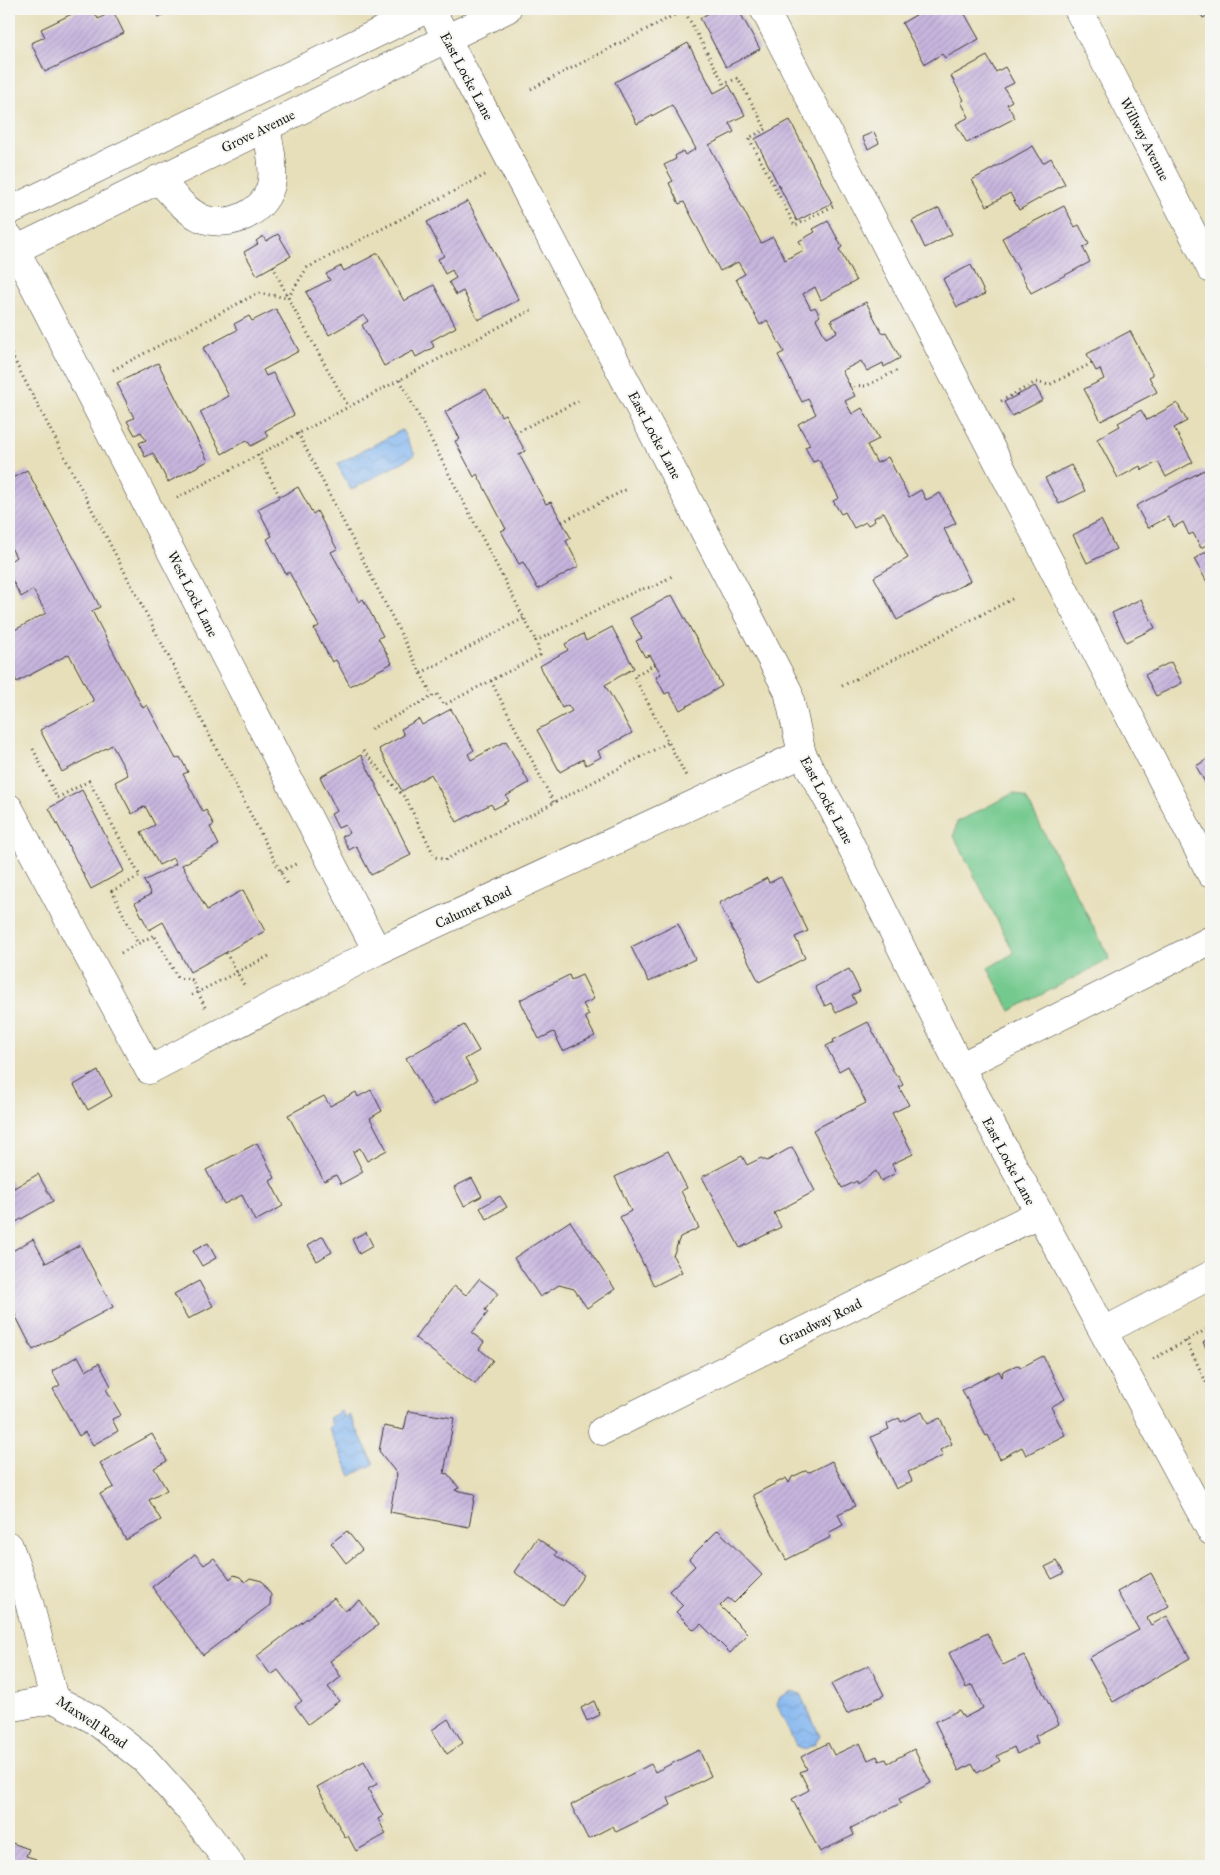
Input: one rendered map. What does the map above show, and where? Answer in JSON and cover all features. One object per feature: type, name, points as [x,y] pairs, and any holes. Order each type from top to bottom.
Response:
[{"type":"street","points":[[9,210],[427,9]]},
{"type":"street","name":"East Locke Lane","points":[[431,9],[788,690],[802,754],[834,811],[960,1067],[1211,1531]]},
{"type":"street","name":"Grove Avenue","points":[[11,247],[158,179],[507,9]]},
{"type":"street","points":[[764,9],[1211,874]]},
{"type":"street","name":"Willway Avenue","points":[[1078,9],[1211,269]]},
{"type":"street","points":[[158,179],[188,209],[201,218],[216,222],[231,221],[246,216],[266,196],[272,182],[272,168],[266,127]]},
{"type":"street","name":"West Lock Lane","points":[[11,247],[377,952]]},
{"type":"street","name":"Calumet Road","points":[[9,808],[148,1070],[377,952],[802,754]]},
{"type":"street","points":[[960,1067],[1211,940]]},
{"type":"street","name":"Grandway Road","points":[[602,1430],[1038,1214]]},
{"type":"street","points":[[1104,1331],[1211,1275]]},
{"type":"street","name":"Maxwell Road","points":[[9,1546],[29,1602],[54,1699],[93,1719],[145,1760],[189,1809],[231,1866]]},
{"type":"street","points":[[9,1708],[54,1699]]},
{"type":"path","points":[[531,89],[684,10],[724,84],[738,78],[766,129],[749,138],[795,226],[838,203]]},
{"type":"path","points":[[288,298],[307,268],[488,173]]},
{"type":"path","points":[[273,266],[288,298],[348,406]]},
{"type":"path","points":[[108,372],[258,293],[288,298]]},
{"type":"path","points":[[150,512],[533,308]]},
{"type":"path","points":[[9,350],[288,886]]},
{"type":"path","points":[[996,404],[1036,382],[1049,385],[1092,363]]},
{"type":"path","points":[[850,385],[866,386],[898,370]]},
{"type":"path","points":[[371,729],[437,694],[444,705],[540,655],[536,641],[400,380]]},
{"type":"path","points":[[515,434],[580,400]]},
{"type":"path","points":[[298,433],[433,697]]},
{"type":"path","points":[[258,454],[280,497]]},
{"type":"path","points":[[562,522],[627,489]]},
{"type":"path","points":[[536,641],[638,590],[656,586],[672,576]]},
{"type":"path","points":[[842,686],[1014,598]]},
{"type":"path","points":[[421,673],[524,618]]},
{"type":"path","points":[[655,664],[634,676],[684,772]]},
{"type":"path","points":[[490,681],[554,803]]},
{"type":"path","points":[[363,752],[406,799],[435,857],[445,860],[669,742]]},
{"type":"path","points":[[33,749],[57,798],[89,781],[140,876],[112,892],[138,944]]},
{"type":"path","points":[[280,871],[307,859]]},
{"type":"path","points":[[127,950],[154,935],[178,978],[192,980],[204,1004]]},
{"type":"path","points":[[226,953],[243,984]]},
{"type":"path","points":[[192,995],[271,955]]},
{"type":"path","points":[[1156,1357],[1211,1327]]},
{"type":"path","points":[[1186,1341],[1211,1392]]},
{"type":"green space","points":[[1014,793],[1026,798],[1110,959],[1010,1011],[988,968],[1014,953],[954,836],[957,822]]},
{"type":"water","points":[[402,430],[415,455],[351,490],[337,464]]},
{"type":"water","points":[[342,1411],[345,1418],[350,1415],[374,1464],[351,1476],[328,1428],[332,1425],[329,1418]]},
{"type":"water","points":[[792,1691],[800,1694],[820,1736],[815,1744],[805,1749],[796,1746],[777,1705],[780,1697]]},
{"type":"building","points":[[82,9],[93,9],[98,19],[113,11],[124,33],[45,72],[31,43],[45,37],[41,29]]},
{"type":"building","points":[[154,9],[175,9],[158,17]]},
{"type":"building","points":[[716,9],[738,9],[760,49],[726,67],[700,18]]},
{"type":"building","points":[[920,9],[962,9],[979,39],[945,58],[942,54],[925,64],[902,23],[921,12]]},
{"type":"building","points":[[1198,9],[1211,9],[1211,14],[1203,18]]},
{"type":"building","points":[[688,43],[714,93],[729,85],[745,115],[729,123],[734,132],[709,145],[761,243],[773,237],[785,260],[804,250],[799,241],[815,232],[813,229],[828,221],[842,247],[839,249],[856,281],[821,300],[815,287],[803,294],[811,309],[815,307],[820,316],[816,319],[826,338],[837,332],[831,320],[866,302],[882,333],[886,332],[900,358],[884,367],[883,363],[867,371],[861,361],[842,371],[855,396],[845,401],[852,414],[862,408],[879,439],[867,445],[877,463],[888,457],[909,497],[921,490],[926,500],[940,493],[956,523],[944,529],[970,581],[897,620],[874,577],[908,558],[884,512],[874,518],[875,521],[868,525],[866,522],[854,528],[845,512],[841,514],[833,501],[839,498],[819,460],[813,462],[805,447],[810,445],[798,424],[816,414],[808,399],[802,402],[778,355],[784,352],[767,320],[760,325],[736,279],[745,274],[738,262],[720,271],[684,202],[679,204],[669,183],[673,181],[664,165],[676,159],[675,156],[683,151],[685,155],[696,149],[672,105],[637,124],[615,82]]},
{"type":"building","points":[[987,56],[996,72],[1005,67],[1014,83],[1004,88],[1012,101],[1007,104],[1015,118],[967,143],[956,124],[969,117],[961,102],[964,100],[951,76]]},
{"type":"building","points":[[790,120],[832,203],[797,221],[755,139]]},
{"type":"building","points":[[874,132],[879,143],[868,149],[862,137]]},
{"type":"building","points":[[1033,146],[1043,163],[1051,158],[1065,184],[1019,210],[1010,193],[987,206],[972,180]]},
{"type":"building","points":[[468,201],[519,300],[478,320],[463,291],[456,295],[449,282],[456,278],[452,270],[445,274],[438,259],[444,256],[427,222]]},
{"type":"building","points":[[1064,206],[1075,227],[1079,225],[1089,244],[1083,248],[1090,262],[1031,293],[1002,238]]},
{"type":"building","points":[[939,208],[952,234],[925,248],[912,221]]},
{"type":"building","points":[[278,234],[291,256],[257,275],[244,252],[258,244],[256,241],[263,236],[266,241]]},
{"type":"building","points":[[378,253],[404,301],[434,285],[456,327],[431,341],[434,347],[416,357],[413,351],[384,366],[362,325],[368,321],[364,315],[329,335],[306,292],[330,280],[326,274],[341,266],[344,271]]},
{"type":"building","points":[[971,265],[985,294],[957,307],[943,279]]},
{"type":"building","points":[[276,309],[299,351],[263,370],[266,376],[273,373],[294,415],[265,431],[268,437],[251,446],[247,440],[222,454],[200,412],[229,396],[203,348],[237,330],[234,324],[249,316],[252,321]]},
{"type":"building","points":[[1130,331],[1153,375],[1149,377],[1157,392],[1101,421],[1084,389],[1104,379],[1100,369],[1096,371],[1087,354]]},
{"type":"building","points":[[158,363],[208,461],[168,482],[153,453],[145,457],[139,443],[146,440],[141,432],[135,435],[127,421],[134,418],[117,383]]},
{"type":"building","points":[[1035,386],[1043,400],[1012,416],[1004,402]]},
{"type":"building","points":[[486,389],[501,416],[505,414],[525,451],[519,454],[546,504],[551,502],[571,538],[566,541],[579,566],[538,589],[523,562],[519,564],[501,531],[506,529],[477,474],[474,477],[455,441],[460,439],[445,412]]},
{"type":"building","points":[[1177,403],[1187,421],[1174,428],[1193,462],[1166,477],[1158,462],[1142,470],[1140,466],[1118,478],[1097,439],[1120,426],[1118,423],[1141,410],[1147,420]]},
{"type":"building","points":[[1071,465],[1085,491],[1059,504],[1045,478]]},
{"type":"building","points":[[27,470],[100,607],[92,611],[143,708],[147,705],[176,759],[180,757],[188,772],[183,774],[203,812],[206,810],[214,825],[210,827],[219,845],[182,865],[207,910],[243,890],[265,931],[190,972],[163,922],[149,930],[135,903],[151,894],[144,881],[176,864],[173,858],[159,865],[141,832],[155,825],[145,806],[132,814],[115,782],[128,775],[112,745],[62,772],[40,730],[94,701],[69,654],[17,682],[9,667],[9,633],[46,613],[33,590],[21,597],[9,574],[9,562],[16,557],[9,544],[9,480]]},
{"type":"building","points":[[1204,470],[1211,484],[1211,542],[1201,548],[1193,533],[1189,535],[1183,522],[1174,527],[1168,517],[1148,528],[1136,506]]},
{"type":"building","points":[[298,487],[313,514],[317,511],[337,549],[331,552],[359,602],[363,599],[383,636],[378,638],[392,663],[350,686],[336,660],[332,662],[314,629],[319,626],[289,572],[286,574],[267,539],[272,536],[258,509]]},
{"type":"building","points":[[1101,520],[1116,549],[1087,563],[1073,535]]},
{"type":"building","points":[[1211,549],[1211,589],[1194,559]]},
{"type":"building","points":[[672,595],[722,686],[680,710],[669,692],[665,694],[656,677],[661,674],[650,655],[645,657],[636,641],[642,638],[630,618]]},
{"type":"building","points":[[1141,599],[1155,628],[1126,642],[1112,613]]},
{"type":"building","points":[[612,627],[634,668],[605,685],[632,733],[598,751],[601,757],[586,765],[583,759],[560,772],[537,730],[572,711],[568,705],[562,708],[540,666],[568,650],[565,644],[583,634],[586,641]]},
{"type":"building","points":[[1171,662],[1182,683],[1156,696],[1145,675]]},
{"type":"building","points":[[451,709],[474,750],[468,754],[471,760],[506,741],[529,783],[506,796],[509,801],[494,809],[491,804],[457,822],[431,774],[402,791],[379,749],[404,735],[401,729],[419,719],[422,725]]},
{"type":"building","points":[[361,755],[411,855],[371,875],[356,846],[349,850],[342,836],[349,833],[345,825],[338,828],[331,814],[337,811],[320,777]]},
{"type":"building","points":[[1211,757],[1211,790],[1210,791],[1196,766]]},
{"type":"building","points":[[82,790],[124,871],[91,889],[49,808]]},
{"type":"building","points":[[781,877],[808,931],[795,937],[805,958],[759,982],[719,903],[767,878],[769,883]]},
{"type":"building","points":[[678,924],[695,959],[649,982],[631,947]]},
{"type":"building","points":[[849,969],[860,991],[852,995],[856,1003],[836,1013],[831,1003],[825,1006],[815,987]]},
{"type":"building","points":[[569,975],[571,980],[582,975],[594,999],[583,1004],[589,1015],[585,1017],[595,1036],[563,1051],[554,1032],[539,1039],[520,1000]]},
{"type":"building","points":[[868,1022],[896,1076],[898,1075],[903,1085],[899,1087],[909,1105],[892,1113],[913,1154],[892,1164],[896,1173],[881,1181],[876,1171],[858,1184],[857,1181],[842,1188],[813,1130],[866,1103],[848,1066],[839,1071],[826,1046],[834,1042],[833,1040]]},
{"type":"building","points":[[464,1025],[479,1051],[465,1059],[477,1080],[433,1105],[406,1058]]},
{"type":"building","points":[[98,1071],[112,1096],[88,1110],[74,1085]]},
{"type":"building","points":[[371,1090],[382,1111],[370,1118],[387,1150],[367,1161],[360,1148],[353,1152],[363,1172],[341,1184],[336,1175],[324,1181],[288,1115],[324,1096],[330,1106],[356,1092],[358,1097]]},
{"type":"building","points":[[257,1143],[275,1178],[270,1181],[283,1206],[255,1221],[242,1195],[224,1204],[206,1170]]},
{"type":"building","points":[[792,1147],[815,1191],[774,1213],[781,1227],[740,1248],[702,1177],[742,1156],[747,1165],[761,1158],[767,1161]]},
{"type":"building","points":[[668,1151],[687,1188],[681,1191],[699,1228],[680,1237],[673,1256],[682,1272],[654,1286],[620,1217],[631,1211],[615,1177]]},
{"type":"building","points":[[38,1174],[53,1201],[9,1226],[9,1179],[14,1188]]},
{"type":"building","points":[[472,1178],[482,1196],[464,1206],[454,1187]]},
{"type":"building","points":[[500,1196],[507,1207],[487,1219],[480,1208]]},
{"type":"building","points":[[570,1221],[615,1289],[587,1308],[574,1289],[559,1285],[540,1297],[514,1258]]},
{"type":"building","points":[[366,1232],[373,1246],[359,1254],[352,1239]]},
{"type":"building","points":[[323,1236],[332,1252],[317,1261],[308,1245]]},
{"type":"building","points":[[33,1239],[46,1263],[80,1245],[113,1307],[33,1350],[9,1303],[9,1281],[11,1279],[9,1275],[9,1253]]},
{"type":"building","points":[[208,1243],[216,1258],[202,1266],[193,1251]]},
{"type":"building","points":[[479,1279],[498,1293],[485,1310],[488,1312],[472,1333],[484,1342],[479,1349],[493,1360],[475,1384],[415,1338],[454,1286],[466,1295]]},
{"type":"building","points":[[199,1281],[213,1306],[188,1319],[174,1294]]},
{"type":"building","points":[[1211,1337],[1211,1358],[1203,1342]]},
{"type":"building","points":[[78,1356],[86,1371],[99,1363],[111,1386],[106,1389],[121,1415],[112,1419],[118,1431],[93,1445],[85,1432],[79,1436],[53,1389],[60,1385],[52,1371]]},
{"type":"building","points":[[1043,1356],[1065,1399],[1051,1407],[1065,1435],[1026,1455],[1022,1447],[1000,1459],[962,1390],[999,1371],[1002,1377],[1003,1371],[1017,1365],[1022,1367]]},
{"type":"building","points":[[408,1411],[454,1418],[444,1473],[448,1474],[459,1488],[455,1490],[475,1494],[469,1527],[390,1512],[397,1474],[379,1451],[384,1426],[404,1430]]},
{"type":"building","points":[[922,1412],[928,1424],[940,1418],[952,1444],[940,1450],[943,1456],[908,1472],[912,1481],[896,1489],[871,1437],[889,1429],[887,1424],[899,1418],[901,1422]]},
{"type":"building","points":[[152,1434],[167,1461],[154,1468],[167,1490],[149,1500],[161,1520],[126,1540],[100,1494],[114,1487],[100,1463]]},
{"type":"building","points":[[832,1461],[855,1506],[838,1514],[843,1525],[828,1533],[831,1537],[786,1560],[753,1495],[786,1478],[789,1483],[792,1477],[805,1471],[810,1472]]},
{"type":"building","points":[[718,1530],[762,1575],[734,1603],[728,1598],[720,1606],[748,1634],[730,1653],[701,1624],[694,1630],[676,1612],[683,1605],[669,1591],[695,1566],[689,1559]]},
{"type":"building","points":[[347,1531],[362,1550],[346,1563],[331,1543]]},
{"type":"building","points":[[537,1538],[557,1552],[555,1555],[584,1575],[563,1606],[514,1572]]},
{"type":"building","points":[[195,1554],[204,1565],[214,1558],[230,1579],[234,1575],[240,1577],[245,1582],[250,1578],[262,1581],[271,1595],[270,1605],[203,1655],[152,1587]]},
{"type":"building","points":[[1057,1561],[1064,1573],[1052,1579],[1045,1567]]},
{"type":"building","points":[[1151,1573],[1169,1606],[1147,1618],[1151,1625],[1167,1616],[1190,1658],[1113,1702],[1089,1658],[1139,1630],[1117,1592]]},
{"type":"building","points":[[334,1598],[345,1611],[360,1600],[378,1625],[330,1661],[341,1677],[328,1687],[339,1701],[308,1724],[295,1706],[302,1701],[278,1670],[271,1675],[257,1656]]},
{"type":"building","points":[[987,1633],[1003,1665],[1024,1655],[1059,1724],[1035,1736],[1038,1743],[1017,1754],[1014,1747],[997,1756],[1000,1761],[977,1773],[972,1764],[959,1771],[935,1722],[959,1710],[964,1718],[983,1708],[972,1685],[966,1688],[949,1653]]},
{"type":"building","points":[[869,1665],[884,1695],[847,1714],[831,1684]]},
{"type":"building","points":[[594,1701],[600,1715],[587,1721],[581,1708]]},
{"type":"building","points":[[448,1719],[463,1743],[447,1754],[432,1730]]},
{"type":"building","points":[[828,1743],[834,1755],[860,1743],[868,1760],[877,1756],[879,1761],[886,1759],[888,1763],[914,1749],[931,1783],[899,1799],[901,1803],[851,1828],[854,1835],[820,1852],[792,1799],[809,1790],[800,1772],[807,1769],[801,1757]]},
{"type":"building","points":[[699,1750],[711,1776],[668,1798],[671,1805],[616,1832],[613,1826],[588,1839],[571,1805],[651,1764],[655,1772]]},
{"type":"building","points":[[364,1761],[377,1784],[368,1789],[383,1816],[378,1819],[386,1834],[356,1851],[348,1836],[345,1837],[317,1787]]},
{"type":"building","points":[[9,1842],[29,1849],[26,1856],[36,1859],[34,1866],[9,1866]]}]
